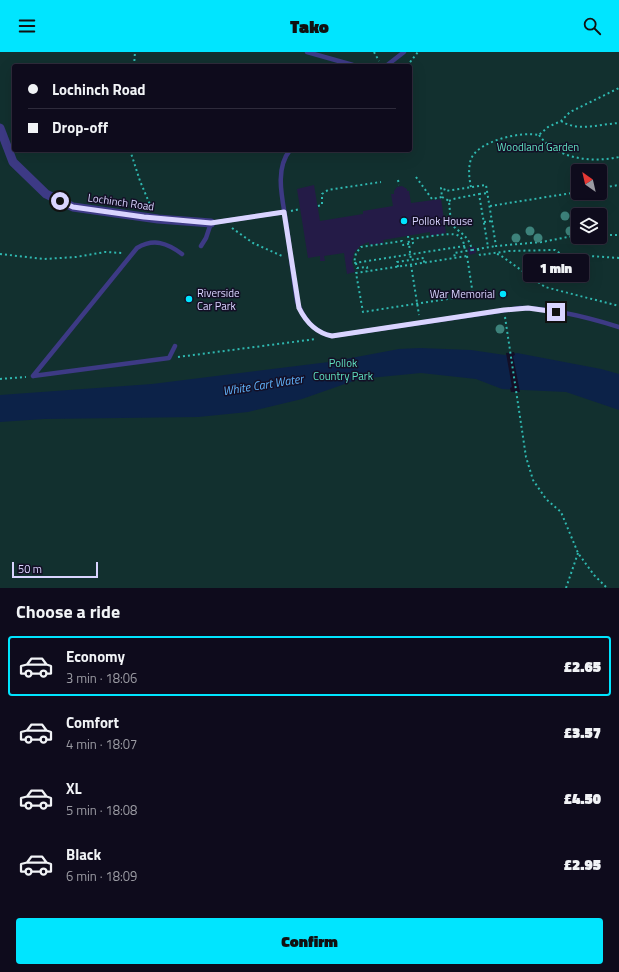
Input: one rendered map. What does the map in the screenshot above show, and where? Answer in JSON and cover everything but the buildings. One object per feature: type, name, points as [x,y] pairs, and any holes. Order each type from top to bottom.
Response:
[{"type":"street","name":"Lochinch Road","points":[[0,128],[13,162],[46,194],[73,207],[158,219],[211,223]]},
{"type":"lane","points":[[307,52],[353,64]]},
{"type":"lane","points":[[389,64],[404,52]]},
{"type":"lane","points":[[289,152],[284,160],[281,177],[284,212],[297,301],[302,315],[314,328],[324,335],[332,336],[520,308],[536,308],[579,316],[619,327]]},
{"type":"lane","points":[[201,246],[206,238],[211,223],[284,212]]},
{"type":"lane","points":[[33,376],[130,254],[137,248],[144,243],[161,243],[167,244],[182,254]]},
{"type":"lane","points":[[33,376],[169,358],[175,346]]},
{"type":"path","points":[[134,64],[135,52]]},
{"type":"path","points":[[374,52],[381,64]]},
{"type":"path","points":[[409,64],[418,52]]},
{"type":"path","points":[[539,135],[548,127],[561,121],[570,112],[619,88]]},
{"type":"path","points":[[561,121],[567,125],[575,127],[619,123]]},
{"type":"path","points":[[471,187],[469,167],[471,159],[479,149],[504,138],[530,134],[539,135],[548,145],[569,155],[582,159],[596,160],[619,157]]},
{"type":"path","points":[[131,152],[147,199],[158,219]]},
{"type":"path","points":[[416,177],[432,199],[442,197],[449,201],[488,193]]},
{"type":"path","points":[[398,180],[399,186]]},
{"type":"path","points":[[318,206],[322,205],[322,194],[328,190],[381,182]]},
{"type":"path","points":[[442,197],[441,188],[444,188],[445,191],[486,185],[496,246]]},
{"type":"path","points":[[607,187],[619,185]]},
{"type":"path","points":[[490,206],[571,193]]},
{"type":"path","points":[[479,194],[488,247]]},
{"type":"path","points":[[449,201],[451,224],[467,237],[472,250]]},
{"type":"path","points":[[225,221],[253,243],[291,259]]},
{"type":"path","points":[[484,222],[492,221]]},
{"type":"path","points":[[368,272],[367,267],[357,268],[356,263],[354,263],[357,251],[361,248],[402,241],[403,245],[413,243],[412,239],[456,234],[461,238],[466,251]]},
{"type":"path","points":[[607,235],[619,235]]},
{"type":"path","points":[[408,236],[411,260]]},
{"type":"path","points":[[455,258],[454,253],[496,246],[542,242],[571,236]]},
{"type":"path","points":[[356,263],[464,246]]},
{"type":"path","points":[[478,249],[480,255],[520,250],[552,250],[561,254],[619,258]]},
{"type":"path","points":[[0,254],[44,259],[76,257],[106,252],[130,254]]},
{"type":"path","points":[[494,253],[500,255],[545,288],[619,306]]},
{"type":"path","points":[[467,256],[473,295],[363,312],[356,274],[424,263],[467,256]]},
{"type":"path","points":[[398,267],[397,262],[424,258],[424,263]]},
{"type":"path","points":[[411,265],[419,314]]},
{"type":"path","points":[[504,310],[526,457],[533,480],[546,499],[561,512],[578,553],[594,575],[607,588]]},
{"type":"path","points":[[169,358],[332,336]]},
{"type":"path","points":[[0,379],[33,376]]},
{"type":"path","points":[[566,588],[578,553]]},
{"type":"green space","name":"Pollok Country Park","points":[[0,52],[619,52],[619,588],[0,588]]},
{"type":"water","name":"White Cart Water","points":[[420,348],[471,350],[505,355],[517,353],[601,369],[619,374],[619,410],[566,392],[502,389],[476,379],[421,373],[359,379],[302,399],[248,412],[198,417],[44,419],[0,422],[0,395],[152,384],[337,361],[399,349]]},
{"type":"pier","points":[[514,352],[515,355],[513,356],[520,392],[511,392],[510,388],[512,387],[506,353]]},
{"type":"place","name":"Pollok House","points":[[404,221]]},
{"type":"place","name":"War Memorial","points":[[503,294]]},
{"type":"place","name":"Riverside Car Park","points":[[189,299]]},
{"type":"route","points":[[60,201],[73,207],[158,219],[211,223],[284,212],[299,308],[307,322],[324,335],[332,336],[520,308],[536,308],[556,312]]},
{"type":"park label","name":"Woodland Garden","points":[[538,147]]}]
